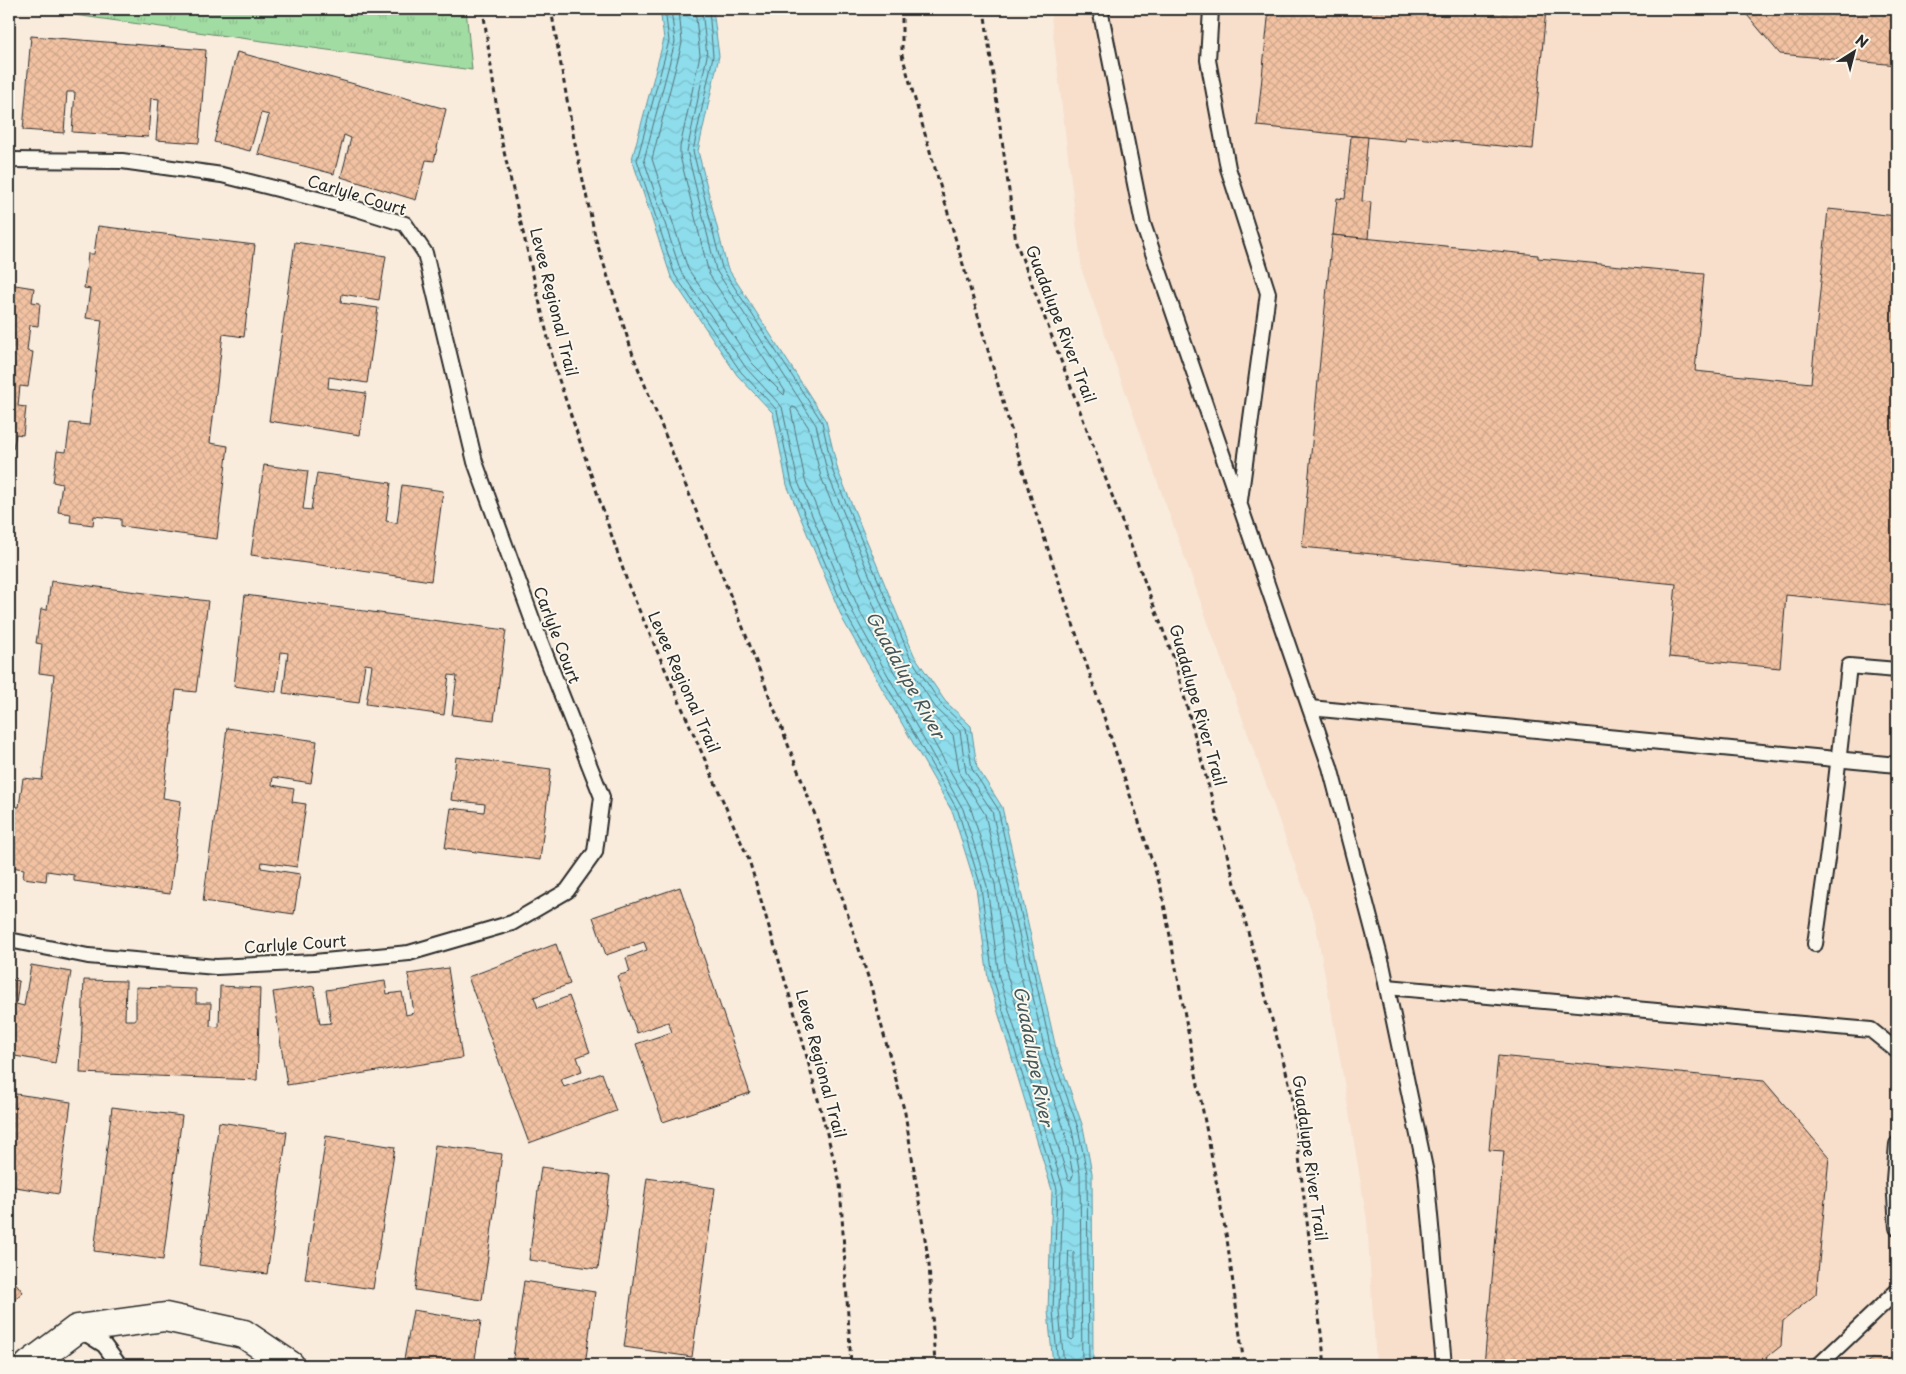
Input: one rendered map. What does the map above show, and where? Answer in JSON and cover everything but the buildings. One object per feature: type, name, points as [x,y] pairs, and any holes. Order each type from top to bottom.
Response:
[{"type":"street","points":[[29,1365],[77,1329],[165,1317],[244,1334],[290,1365]]},
{"type":"lane","points":[[1100,9],[1142,224],[1330,766],[1387,987],[1426,1174],[1444,1365]]},
{"type":"lane","points":[[1211,9],[1208,60],[1228,168],[1268,293],[1240,504]]},
{"type":"lane","name":"Carlyle Court","points":[[9,160],[122,161],[222,175],[357,209],[405,224],[425,253],[475,462],[539,638],[602,797],[595,852],[567,891],[512,923],[409,953],[314,962],[216,967],[88,956],[9,940]]},
{"type":"lane","points":[[1815,944],[1849,666],[1897,670]]},
{"type":"lane","points":[[1310,708],[1897,765]]},
{"type":"lane","points":[[1387,987],[1871,1030],[1897,1051]]},
{"type":"lane","points":[[1897,1144],[1894,1180],[1897,1228]]},
{"type":"lane","points":[[1819,1365],[1897,1291]]},
{"type":"lane","points":[[77,1329],[104,1345],[119,1365]]},
{"type":"path","name":"Levee Regional Trail","points":[[483,9],[501,138],[555,368],[629,587],[749,860],[800,1031],[840,1183],[851,1365]]},
{"type":"path","points":[[551,9],[574,139],[596,240],[634,358],[737,612],[817,820],[870,983],[905,1113],[929,1264],[935,1365]]},
{"type":"path","points":[[902,9],[902,55],[1031,498],[1161,888],[1227,1238],[1244,1365]]},
{"type":"path","name":"Guadalupe River Trail","points":[[984,9],[1016,242],[1174,660],[1290,1086],[1325,1365]]},
{"type":"shaded area","points":[[1050,9],[1897,9],[1897,1365],[1376,1365],[1367,1221],[1315,921],[1082,271]]},
{"type":"green space","points":[[31,9],[466,9],[472,70]]},
{"type":"water","name":"Guadalupe River","points":[[660,9],[713,9],[719,56],[698,151],[727,267],[826,421],[838,471],[914,655],[945,701],[971,726],[977,767],[1002,807],[1057,1053],[1083,1127],[1092,1173],[1093,1365],[1053,1365],[1048,1311],[1052,1190],[988,979],[976,887],[953,813],[843,620],[787,485],[773,413],[737,375],[671,277],[632,159],[664,39]]}]
